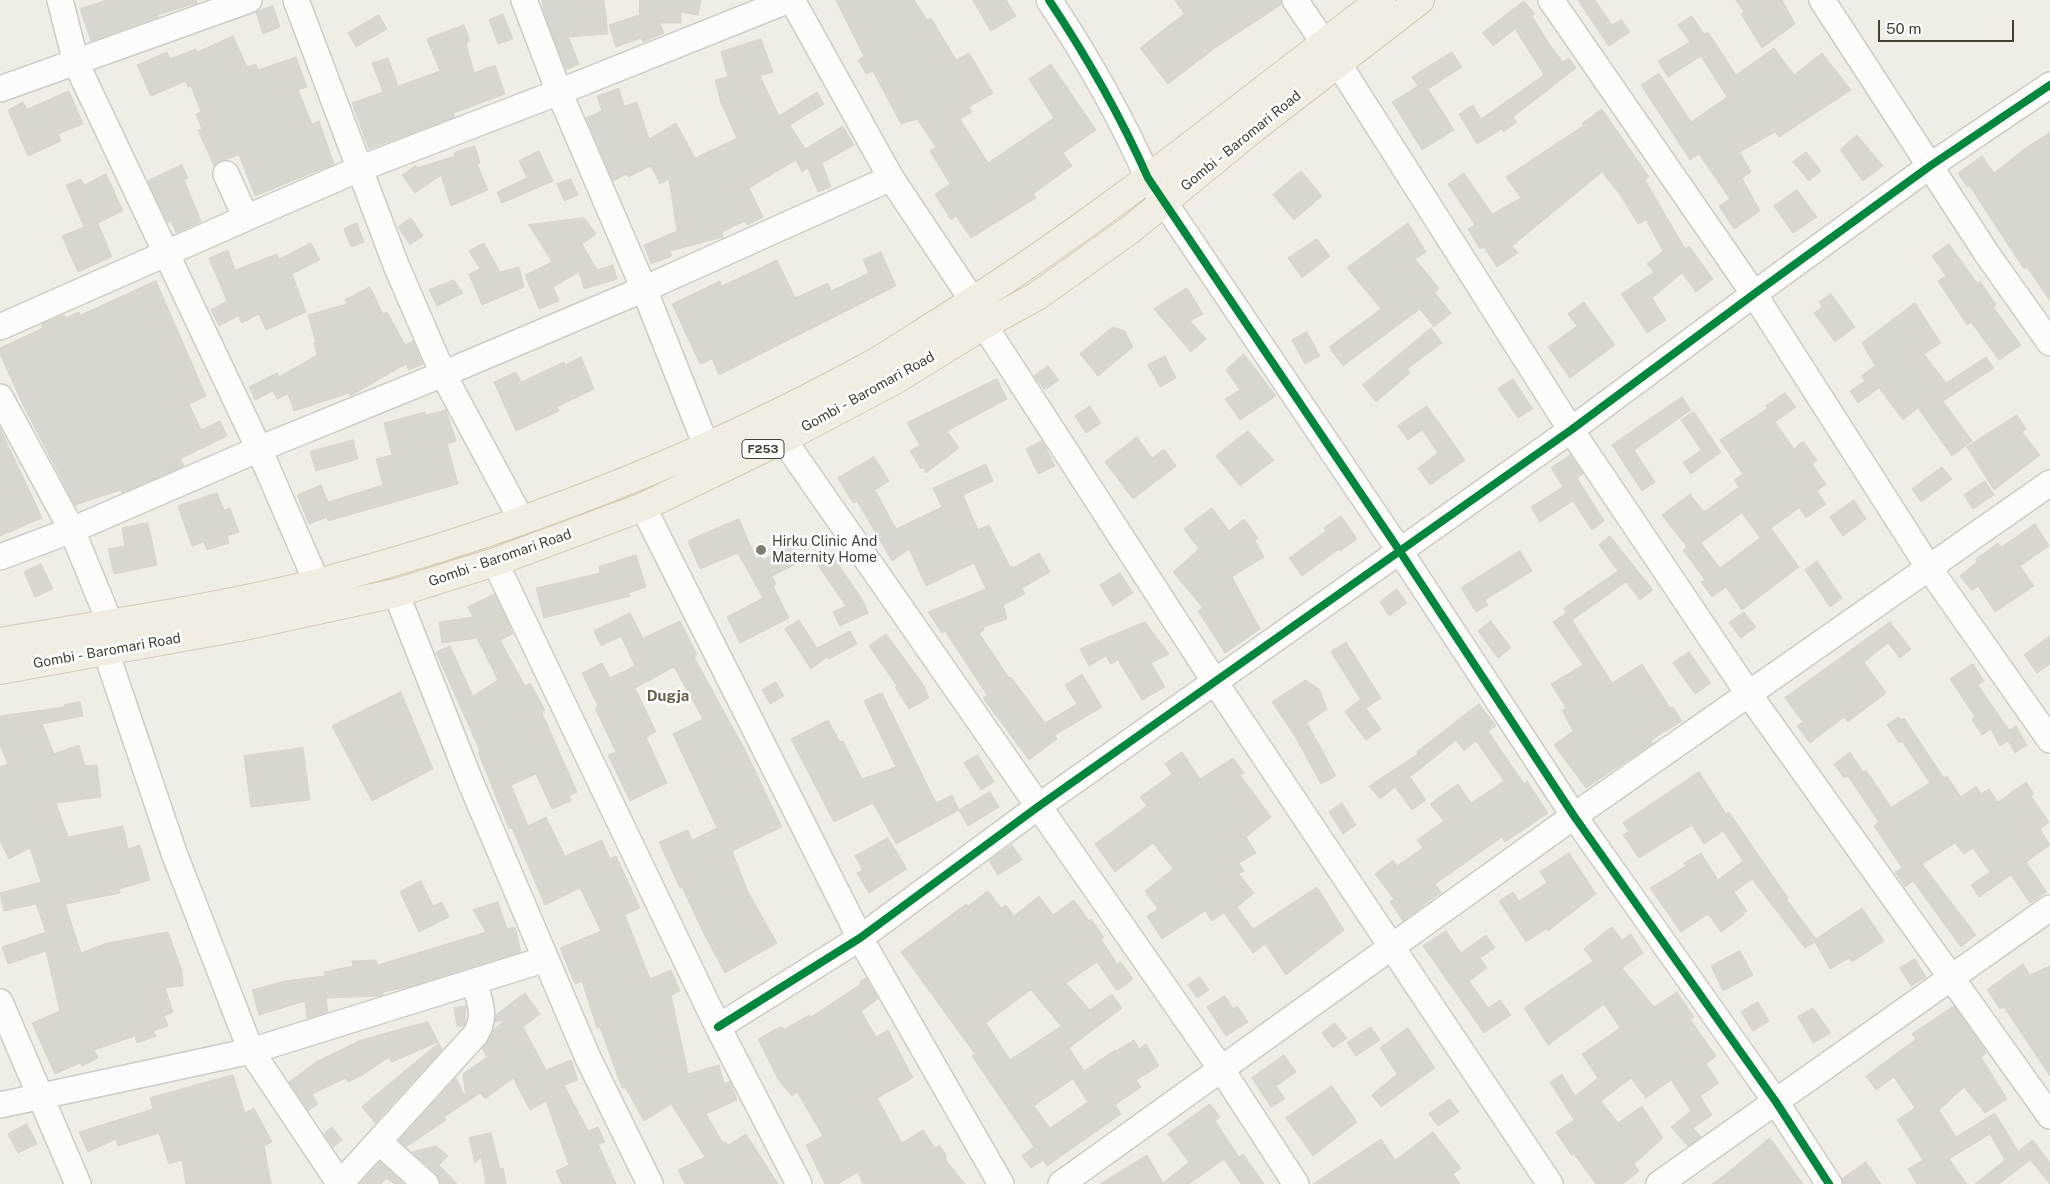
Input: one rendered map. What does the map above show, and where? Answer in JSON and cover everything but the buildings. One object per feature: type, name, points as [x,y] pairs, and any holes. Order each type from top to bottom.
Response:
[{"type":"main road","name":"Gombi - Baromari Road","points":[[0,642],[317,583],[406,558],[625,481],[707,448],[872,364],[978,313],[1037,296],[1166,203],[1254,128],[1331,53],[1381,0]]},
{"type":"main road","name":"Gombi - Baromari Road","points":[[0,670],[239,627],[396,593],[495,562],[643,507],[783,440],[892,381],[978,313],[1015,275],[1148,178],[1331,53],[1420,0]]},
{"type":"street","points":[[60,0],[76,63],[259,449],[317,583]]},
{"type":"street","points":[[0,89],[249,0]]},
{"type":"street","points":[[296,0],[396,265],[444,374],[521,519]]},
{"type":"street","points":[[524,0],[559,92],[644,289],[707,448]]},
{"type":"street","points":[[0,327],[359,169],[791,0],[891,178],[1214,682],[1394,947],[1550,1184]]},
{"type":"street","points":[[1049,0],[1088,58],[1124,125],[1148,178],[1399,550],[1574,816],[1776,1102],[1829,1184]]},
{"type":"street","points":[[1295,0],[1331,53],[1572,430],[1748,693],[2050,1116]]},
{"type":"street","points":[[1551,0],[1754,294],[1929,568],[2050,740]]},
{"type":"street","points":[[1822,0],[1987,254],[2050,343]]},
{"type":"street","points":[[718,1027],[860,938],[1038,806],[1572,430],[1930,166],[2050,85]]},
{"type":"street","points":[[226,174],[246,218]]},
{"type":"street","points":[[0,557],[72,530],[259,449],[444,374],[644,289],[891,178]]},
{"type":"street","points":[[0,397],[72,530],[110,623],[106,652],[174,853],[251,1051],[340,1184],[481,1025],[483,1013],[474,982]]},
{"type":"street","points":[[783,440],[1222,1070],[1296,1184]]},
{"type":"street","points":[[1061,1184],[1394,947],[1574,816],[2050,483]]},
{"type":"street","points":[[643,507],[860,938],[1001,1184]]},
{"type":"street","points":[[495,562],[718,1027],[799,1184]]},
{"type":"street","points":[[396,593],[470,781],[588,1058],[650,1184]]},
{"type":"street","points":[[1659,1184],[2050,908]]},
{"type":"street","points":[[0,1105],[251,1051],[546,959]]},
{"type":"street","points":[[0,1002],[78,1184]]},
{"type":"street","points":[[379,1142],[426,1184]]},
{"type":"cycle path","points":[[1049,0],[1077,43],[1102,87],[1148,178],[1399,550],[1574,816],[1776,1102],[1829,1184]]},
{"type":"cycle path","points":[[718,1027],[860,938],[1039,806],[1571,430],[1930,166],[2050,85]]},
{"type":"place","name":"Hirku Clinic And Maternity Home","points":[[761,550]]},
{"type":"district","name":"Dugja","points":[[668,696]]}]
